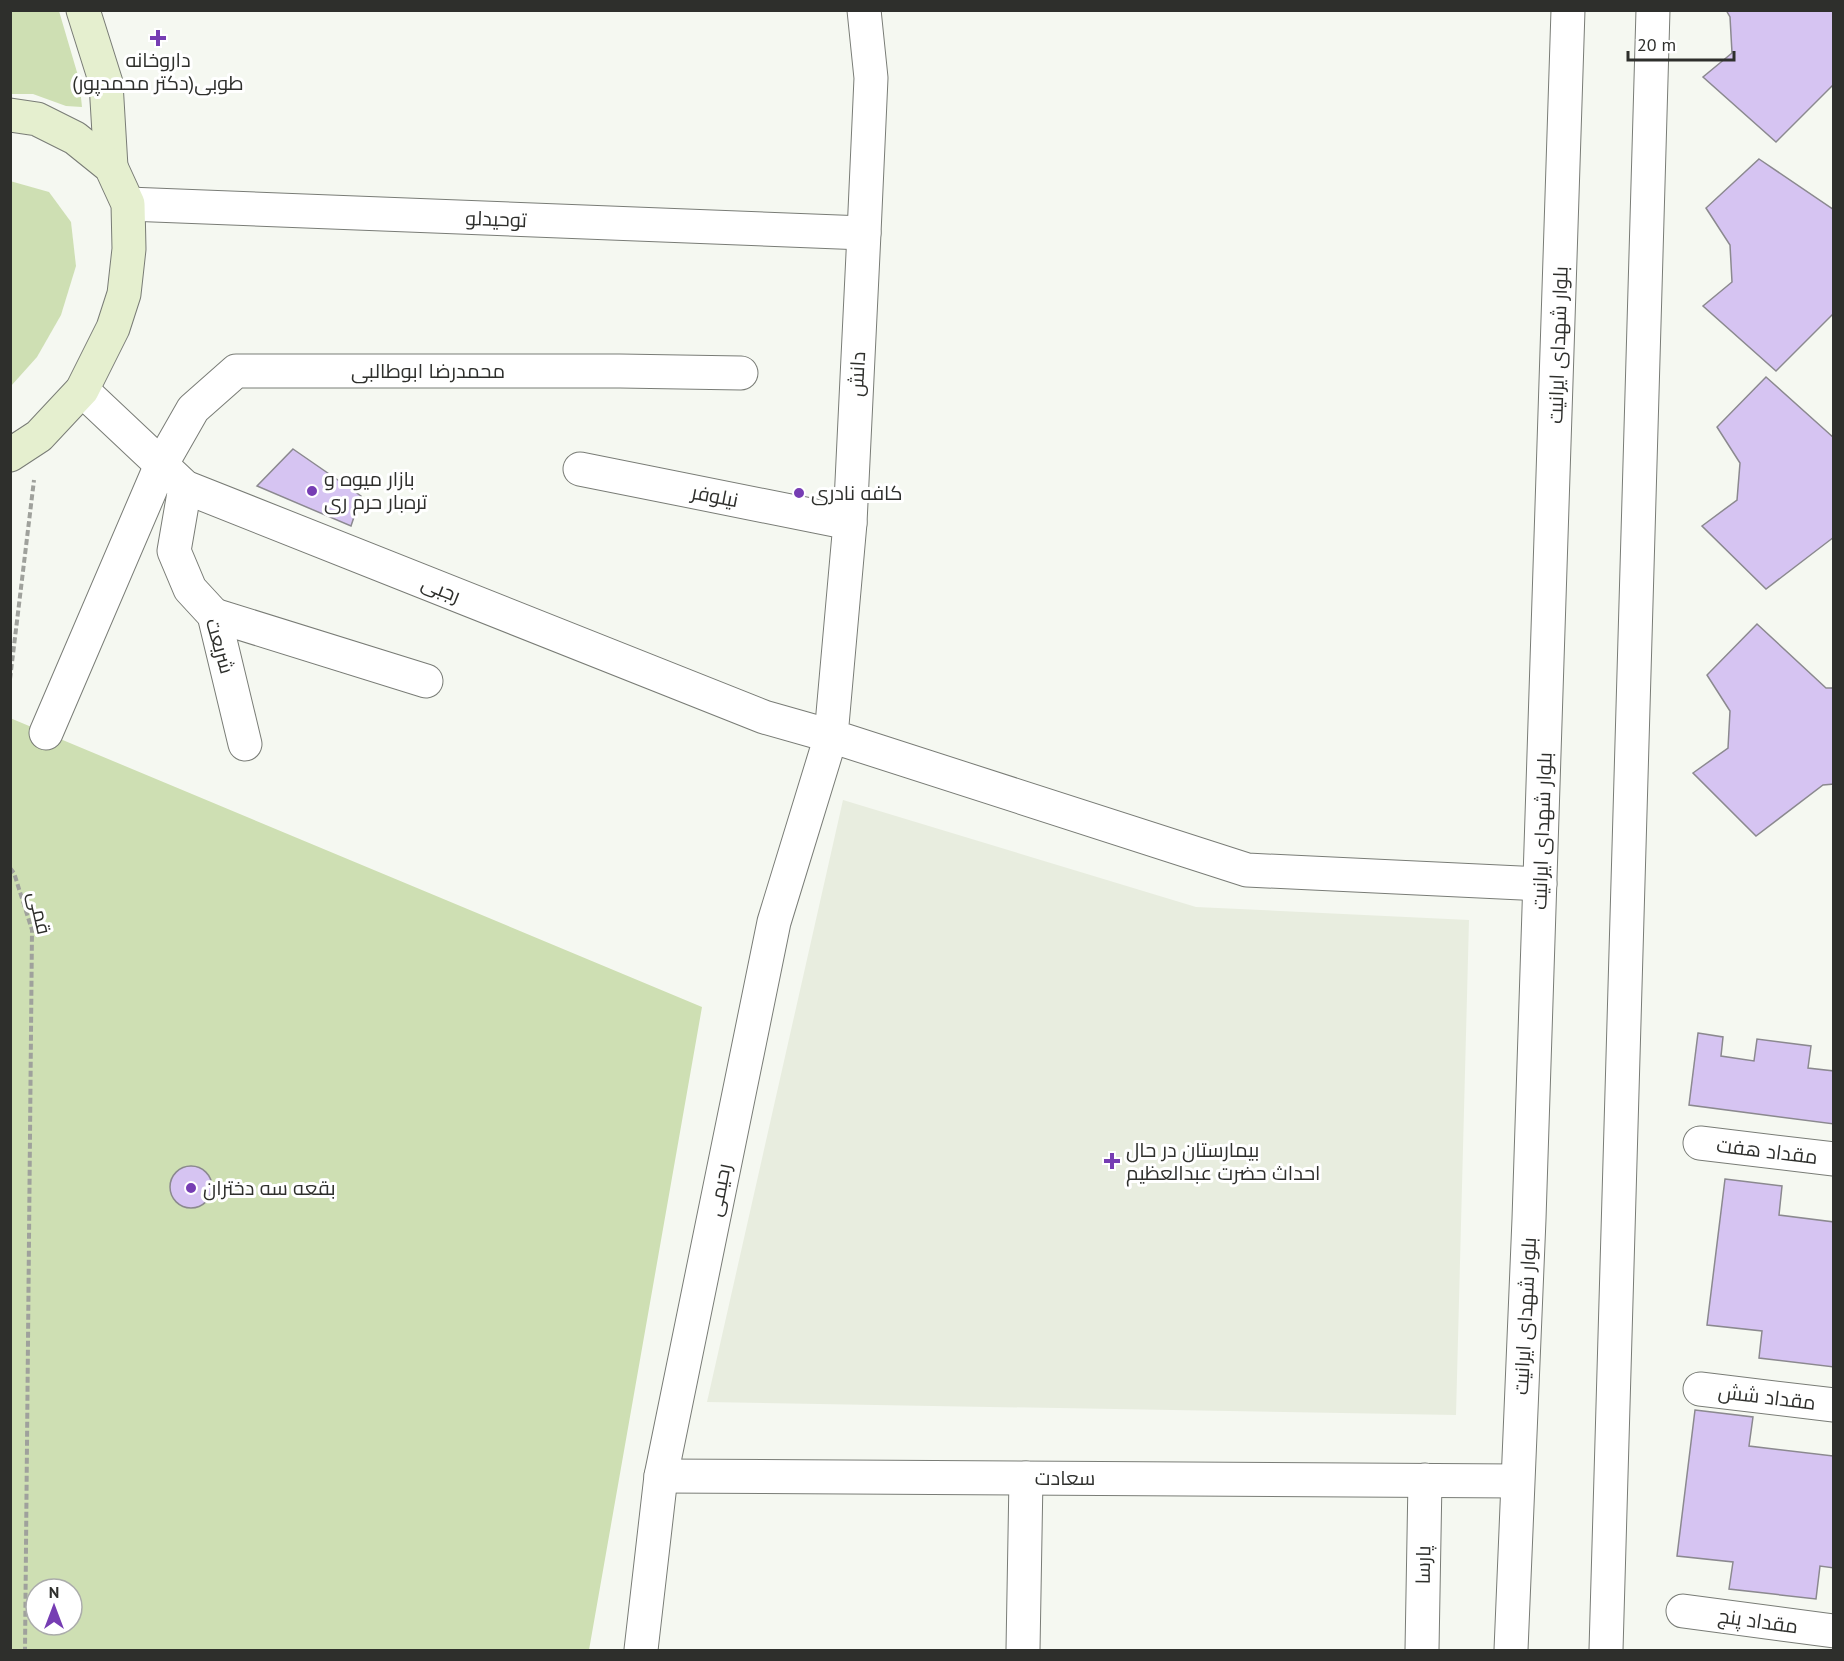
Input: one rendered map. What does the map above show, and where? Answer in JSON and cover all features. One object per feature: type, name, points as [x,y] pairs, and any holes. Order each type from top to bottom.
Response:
[{"type":"main road","points":[[10,455],[39,436],[82,390],[113,328],[124,294],[129,249],[128,204],[111,167],[106,83],[83,10]]},
{"type":"main road","points":[[10,115],[37,119],[75,138],[111,167]]},
{"type":"street","name":"دانش","points":[[831,736],[850,523],[864,233],[870,78],[864,10]]},
{"type":"street","name":"بلوار شهدای ایرانیت","points":[[1511,1650],[1529,1231],[1568,10]]},
{"type":"street","points":[[1606,1650],[1653,10]]},
{"type":"street","name":"توحیدلو","points":[[128,204],[864,233]]},
{"type":"street","name":"محمدرضا ابوطالبی","points":[[46,733],[161,465],[193,409],[236,371],[741,373]]},
{"type":"street","name":"رجبی","points":[[82,390],[184,487],[764,717],[831,736],[1247,870],[1540,885]]},
{"type":"street","name":"نیلوفر","points":[[580,469],[850,523]]},
{"type":"street","name":"شریعت","points":[[184,487],[174,551],[190,588],[214,615],[245,744]]},
{"type":"street","points":[[214,615],[426,681]]},
{"type":"street","name":"رحیمی","points":[[641,1650],[661,1476],[774,922],[831,736]]},
{"type":"street","name":"مقداد هفت","points":[[1700,1143],[1833,1159]]},
{"type":"street","name":"مقداد شش","points":[[1700,1389],[1833,1405]]},
{"type":"street","name":"سعادت","points":[[661,1476],[1517,1480]]},
{"type":"street","points":[[1023,1650],[1026,1478]]},
{"type":"street","name":"پارسا","points":[[1422,1650],[1425,1480]]},
{"type":"street","name":"مقداد پنج","points":[[1683,1611],[1833,1631]]},
{"type":"path","points":[[10,679],[39,436]]},
{"type":"path","name":"قمی","points":[[10,868],[14,873],[32,930],[25,1650]]},
{"type":"shaded area","name":"بیمارستان در حال احداث حضرت عبدالعظیم","points":[[843,800],[1196,907],[1469,920],[1456,1415],[707,1402]]},
{"type":"green space","points":[[10,11],[59,11],[79,79],[82,107],[66,106],[33,94],[11,94]]},
{"type":"green space","points":[[10,181],[49,192],[71,222],[76,266],[61,315],[37,357],[11,386]]},
{"type":"green space","points":[[10,718],[702,1007],[589,1650],[11,1650]]},
{"type":"building","points":[[1726,10],[1834,10],[1834,84],[1776,142],[1703,77],[1732,53],[1730,17]]},
{"type":"building","points":[[1759,159],[1834,210],[1834,313],[1776,371],[1703,306],[1732,282],[1730,245],[1706,208]]},
{"type":"building","points":[[1766,377],[1834,438],[1834,537],[1766,589],[1702,526],[1737,500],[1740,463],[1717,427]]},
{"type":"building","name":"بازار میوه و تره‌بار حرم ری","points":[[293,449],[361,496],[351,526],[257,486]]},
{"type":"building","points":[[1757,624],[1826,688],[1834,688],[1834,784],[1823,785],[1756,836],[1693,773],[1728,748],[1730,711],[1707,675]]},
{"type":"building","points":[[1698,1033],[1723,1037],[1721,1056],[1754,1061],[1757,1039],[1811,1046],[1808,1068],[1834,1071],[1834,1124],[1689,1105]]},
{"type":"building","name":"بقعه سه دختران","points":[[191,1166],[206,1172],[212,1187],[206,1202],[191,1208],[176,1202],[170,1187],[176,1172]]},
{"type":"building","points":[[1725,1179],[1782,1186],[1779,1215],[1834,1222],[1834,1367],[1759,1358],[1762,1331],[1707,1325]]},
{"type":"building","points":[[1695,1410],[1753,1417],[1749,1446],[1833,1456],[1834,1454],[1834,1568],[1820,1566],[1816,1599],[1729,1589],[1733,1562],[1677,1556]]},
{"type":"place","name":"داروخانه طوبی(دکتر محمدپور)","points":[[158,38]]},
{"type":"place","name":"بازار میوه و تره‌بار حرم ری","points":[[312,491]]},
{"type":"place","name":"کافه نادری","points":[[799,493]]},
{"type":"place","name":"بیمارستان در حال احداث حضرت عبدالعظیم","points":[[1112,1161]]},
{"type":"place","name":"بقعه سه دختران","points":[[191,1188]]}]
